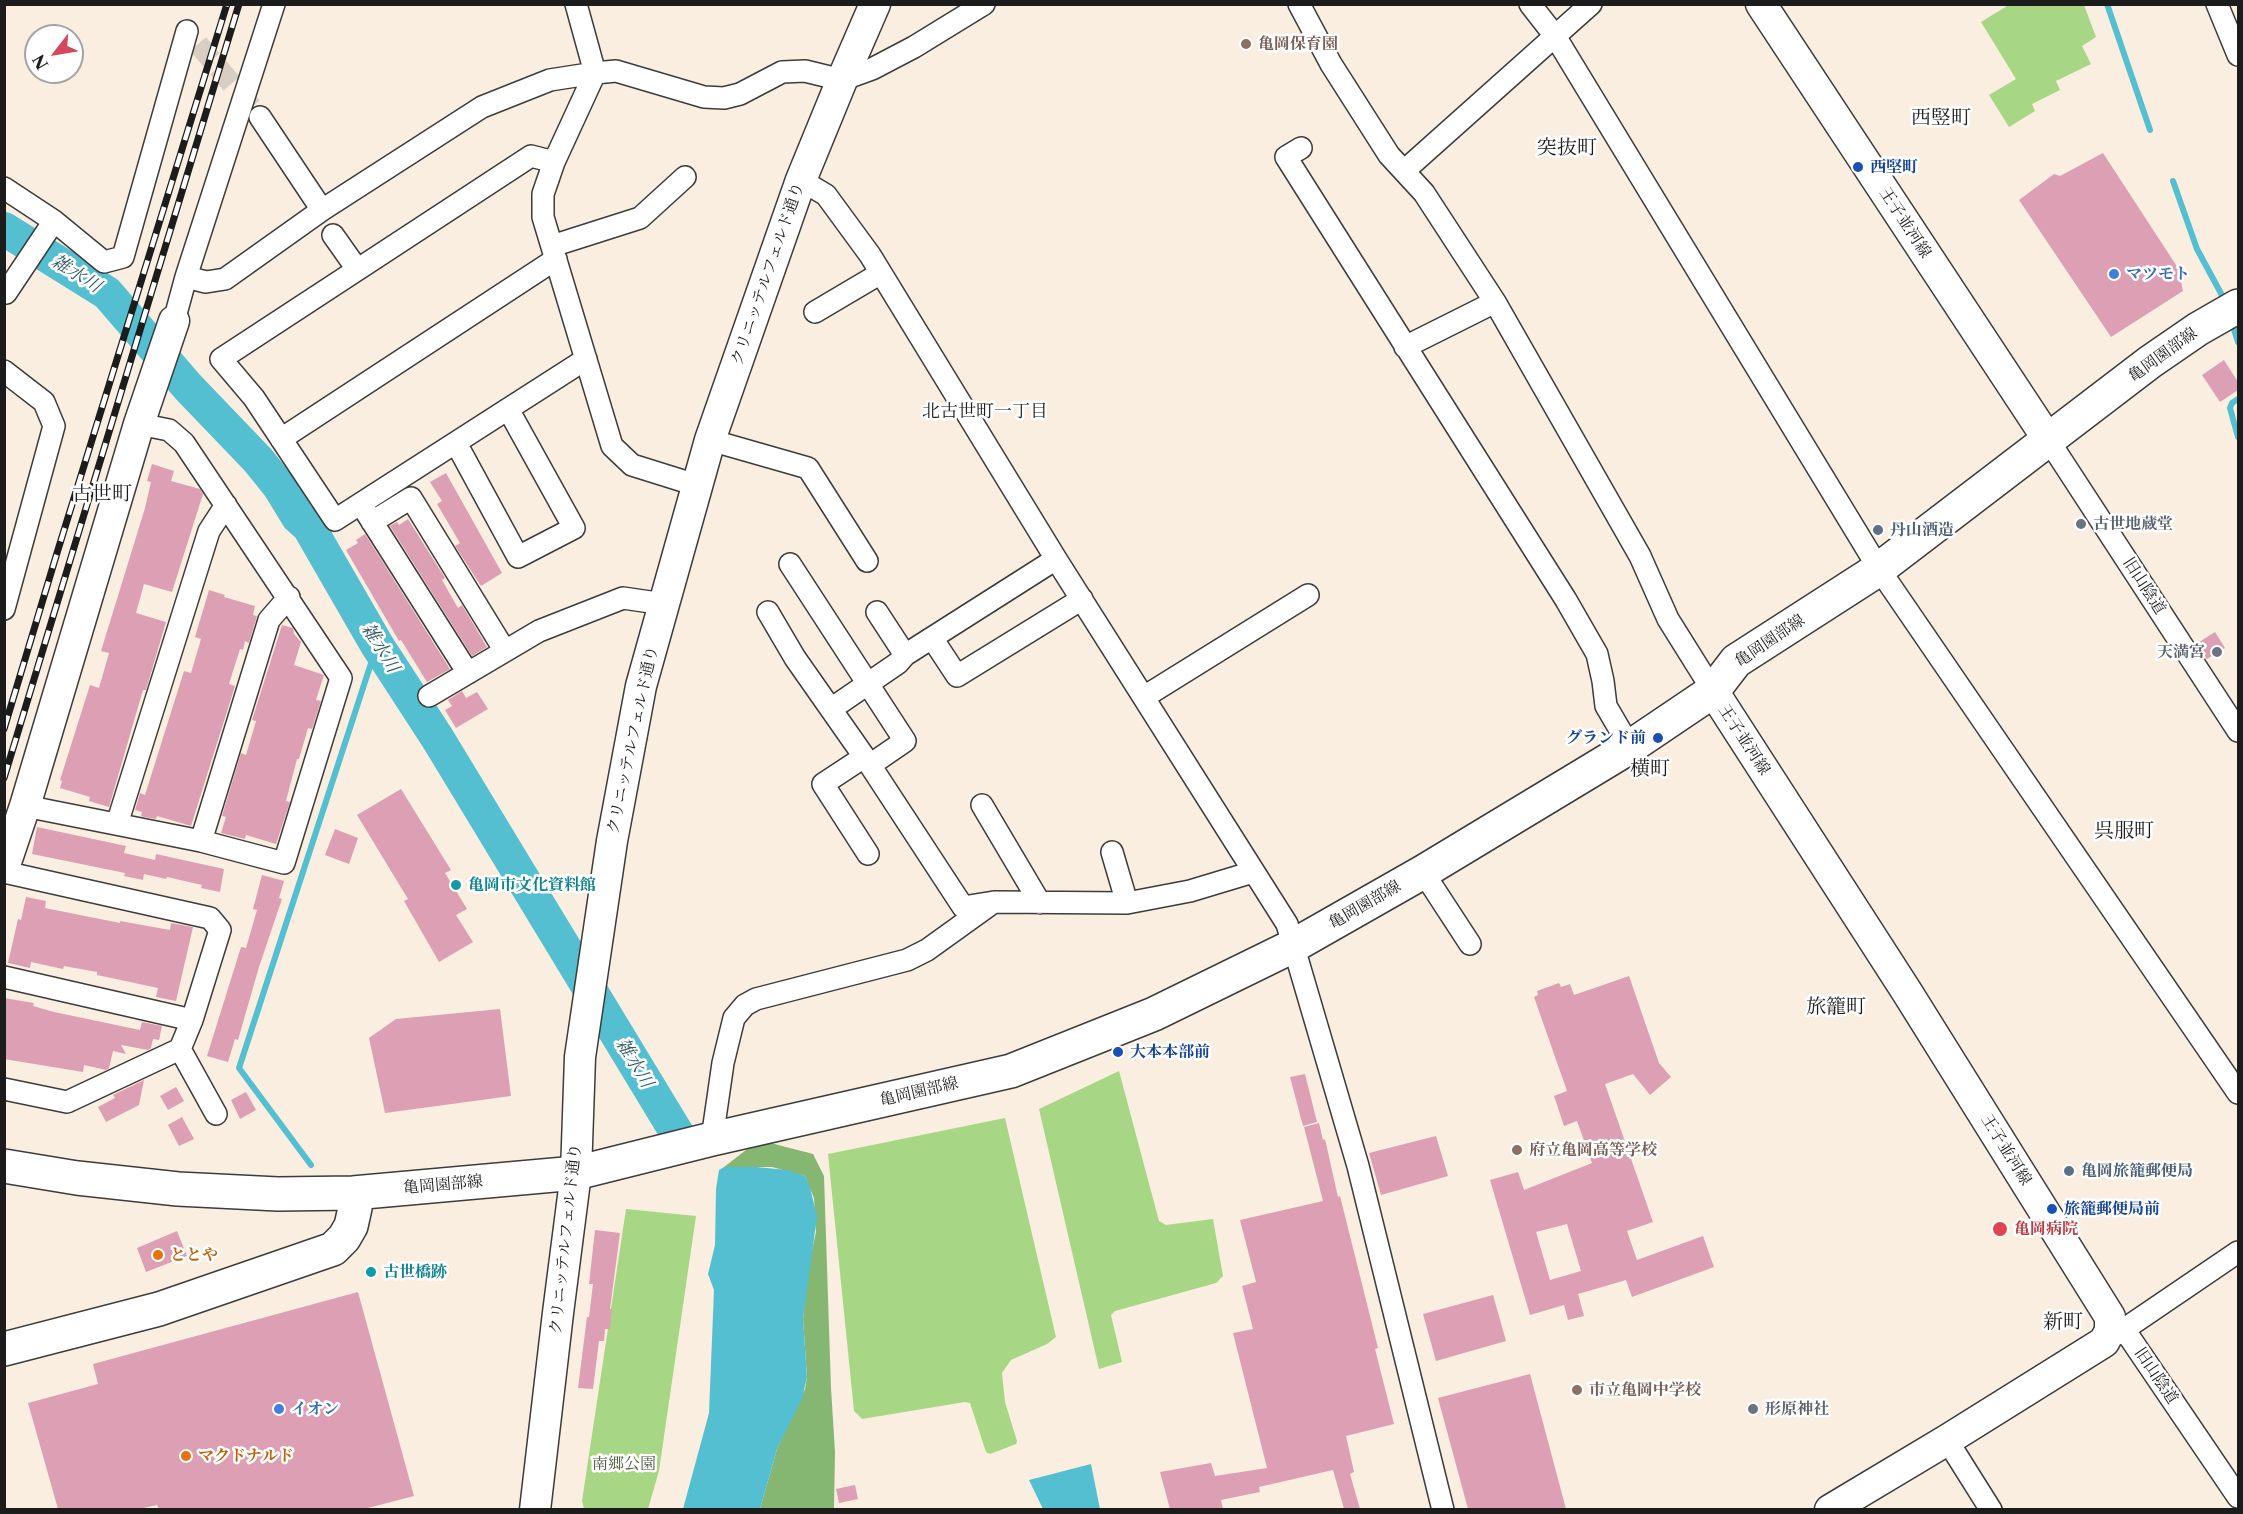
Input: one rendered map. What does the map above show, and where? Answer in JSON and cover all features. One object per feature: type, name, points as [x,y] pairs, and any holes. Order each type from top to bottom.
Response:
[{"type":"main road","name":"亀岡園部線","points":[[4,1166],[77,1178],[178,1189],[278,1194],[353,1193],[576,1173],[712,1139],[1011,1071],[1154,1014],[1293,946],[1423,872],[1630,747],[1713,691],[1736,661],[1879,569],[2150,362],[2198,329],[2238,306]]},
{"type":"main road","points":[[4,1349],[159,1309],[333,1249],[344,1238],[351,1226],[355,1208],[353,1193]]},
{"type":"street","points":[[4,1089],[67,1102],[180,1049],[192,1020],[220,930],[210,918],[4,870],[139,424],[174,321],[274,4]]},
{"type":"street","points":[[576,4],[595,73],[554,162],[543,194],[543,217],[612,446],[632,465],[696,485]]},
{"type":"street","name":"クリニッテルフェルド通り","points":[[536,1509],[576,1173],[580,1057],[612,841],[641,686],[710,440],[801,180],[875,4]]},
{"type":"street","points":[[186,277],[206,282],[225,279],[322,210],[482,107],[550,80],[616,71],[704,97],[724,98],[740,94],[782,72],[805,70],[842,80],[872,69],[914,47],[984,4]]},
{"type":"street","points":[[1299,4],[1331,64],[1389,155],[1424,193],[1495,302],[1640,556],[1668,620],[1713,691]]},
{"type":"street","points":[[1530,4],[1555,36],[1879,569],[2238,1093]]},
{"type":"street","points":[[1404,171],[1591,4]]},
{"type":"street","name":"王子並河線","points":[[1761,4],[2049,441]]},
{"type":"street","points":[[2217,4],[2238,55]]},
{"type":"street","points":[[4,188],[54,221],[104,262],[123,257],[187,31],[198,44]]},
{"type":"street","points":[[260,117],[322,210]]},
{"type":"street","points":[[1301,148],[1286,157],[1587,636],[1597,654],[1604,681],[1606,706],[1630,747]]},
{"type":"street","points":[[554,162],[531,156],[221,359],[254,398],[335,520],[586,359]]},
{"type":"street","points":[[281,439],[554,252],[640,218],[685,177]]},
{"type":"street","points":[[801,180],[826,195],[881,273],[1056,559],[1287,924],[1358,1166],[1443,1509]]},
{"type":"street","points":[[6,293],[54,221]]},
{"type":"street","points":[[333,235],[357,269]]},
{"type":"street","points":[[815,312],[881,273]]},
{"type":"street","points":[[1405,347],[1495,302]]},
{"type":"street","points":[[4,370],[44,402],[54,426],[4,609]]},
{"type":"street","points":[[456,443],[518,557],[574,528],[508,409]]},
{"type":"street","points":[[25,806],[201,841],[284,863],[341,678],[184,443],[169,430],[139,424]]},
{"type":"street","points":[[710,440],[808,468],[867,561]]},
{"type":"street","name":"旧山陰道","points":[[2049,441],[2238,731]]},
{"type":"street","points":[[372,522],[411,498],[505,651]]},
{"type":"street","points":[[361,504],[468,674]]},
{"type":"street","points":[[117,824],[209,531],[226,505]]},
{"type":"street","points":[[831,709],[898,663],[905,654],[1056,559]]},
{"type":"street","points":[[790,564],[905,741],[823,784],[868,854]]},
{"type":"street","points":[[1144,697],[1308,595]]},
{"type":"street","points":[[201,841],[269,620],[289,597]]},
{"type":"street","points":[[429,696],[539,631],[623,598],[664,604]]},
{"type":"street","points":[[932,638],[957,676],[1082,599]]},
{"type":"street","points":[[768,612],[795,658],[867,761],[963,907],[994,902],[1127,903],[1190,891],[1253,872]]},
{"type":"street","points":[[877,612],[905,654]]},
{"type":"street","name":"王子並河線","points":[[1713,691],[1907,992],[2090,1284],[2109,1317],[2110,1331]]},
{"type":"street","points":[[982,805],[1040,903]]},
{"type":"street","points":[[1112,852],[1127,903]]},
{"type":"street","points":[[1423,872],[1470,944]]},
{"type":"street","points":[[712,1139],[723,1062],[731,1029],[734,1018],[745,1005],[756,999],[907,960],[927,950],[994,902]]},
{"type":"street","points":[[4,977],[192,1020]]},
{"type":"street","points":[[180,1049],[216,1114]]},
{"type":"street","points":[[1830,1509],[1947,1440],[2104,1342],[2110,1331],[2129,1326],[2238,1252]]},
{"type":"street","name":"旧山陰道","points":[[2110,1331],[2128,1335],[2238,1497]]},
{"type":"street","points":[[1947,1440],[1991,1509]]},
{"type":"green space","points":[[2006,5],[2084,5],[2096,37],[2082,46],[2091,64],[2056,81],[2060,90],[2032,104],[2035,111],[2009,127],[1989,95],[2016,79],[1981,22]]},
{"type":"green space","points":[[1119,1071],[1159,1221],[1166,1225],[1213,1219],[1223,1276],[1216,1283],[1115,1311],[1111,1315],[1122,1362],[1099,1369],[1039,1109]]},
{"type":"green space","points":[[1005,1118],[1056,1337],[1047,1344],[1011,1360],[1002,1373],[1005,1402],[1017,1441],[1016,1444],[990,1454],[986,1452],[970,1403],[862,1419],[854,1411],[828,1154]]},
{"type":"green space","points":[[759,1140],[813,1154],[824,1176],[835,1452],[834,1509],[760,1509],[777,1449],[805,1389],[807,1377],[803,1319],[808,1269],[816,1232],[814,1198],[805,1176],[772,1167],[724,1167]]},
{"type":"green space","name":"南郷公園","points":[[626,1209],[696,1216],[659,1471],[648,1509],[584,1509],[582,1501]]},
{"type":"water","points":[[724,1167],[787,1170],[805,1176],[810,1187],[817,1217],[803,1319],[807,1377],[802,1399],[777,1449],[760,1509],[683,1509],[709,1413],[714,1290],[708,1274],[715,1245],[716,1189],[719,1170]]},
{"type":"water","points":[[1091,1464],[1100,1509],[1043,1509],[1029,1480]]},
{"type":"building","points":[[2103,153],[2178,268],[2183,291],[2111,337],[2019,200],[2054,174],[2060,176]]},
{"type":"building","points":[[2224,360],[2238,382],[2238,390],[2220,402],[2202,375]]},
{"type":"building","points":[[152,464],[174,471],[171,481],[200,489],[203,494],[172,592],[144,584],[136,613],[166,622],[146,690],[143,690],[109,807],[89,801],[90,797],[60,788],[62,781],[60,780],[90,685],[99,688],[109,653],[101,651],[145,508],[151,482],[147,481]]},
{"type":"building","points":[[446,473],[502,573],[481,586],[455,546],[460,543],[437,504],[442,501],[430,482]]},
{"type":"building","points":[[408,519],[445,578],[442,580],[458,608],[462,605],[487,647],[472,656],[390,526],[397,522],[399,525]]},
{"type":"building","points":[[365,534],[450,669],[427,682],[401,640],[399,641],[346,550],[358,543],[356,540]]},
{"type":"building","points":[[209,590],[255,606],[253,615],[257,616],[249,643],[245,641],[243,650],[240,649],[229,684],[235,686],[191,826],[157,816],[156,819],[144,817],[141,816],[142,812],[135,810],[140,793],[145,795],[184,671],[191,673],[201,639],[195,637]]},
{"type":"building","points":[[282,625],[293,628],[294,634],[301,642],[294,665],[324,675],[316,700],[321,701],[312,729],[308,728],[299,759],[297,759],[286,801],[290,802],[276,844],[246,835],[245,839],[221,833],[226,817],[222,816],[241,753],[246,755],[256,721],[252,720]]},
{"type":"building","points":[[2215,632],[2225,648],[2207,659],[2196,644]]},
{"type":"building","points":[[462,691],[466,698],[477,692],[488,709],[456,728],[445,710],[452,706],[448,700]]},
{"type":"building","points":[[401,789],[451,870],[445,873],[467,909],[456,915],[473,942],[439,962],[404,901],[408,899],[357,815]]},
{"type":"building","points":[[37,827],[126,846],[124,853],[155,860],[156,854],[224,869],[220,892],[201,888],[202,885],[167,877],[166,879],[144,874],[143,880],[124,876],[125,873],[32,854]]},
{"type":"building","points":[[335,829],[358,838],[349,864],[325,855]]},
{"type":"building","points":[[262,875],[284,881],[279,898],[282,899],[238,1040],[235,1039],[228,1062],[207,1056],[241,947],[246,948],[257,910],[253,909]]},
{"type":"building","points":[[26,897],[46,901],[45,908],[120,923],[120,921],[170,930],[171,923],[193,927],[176,1001],[156,997],[158,988],[97,975],[97,972],[64,966],[63,969],[31,962],[30,968],[8,963],[18,919],[21,920]]},
{"type":"building","points":[[1629,976],[1659,1063],[1671,1077],[1650,1095],[1633,1074],[1605,1084],[1653,1222],[1627,1231],[1637,1260],[1703,1236],[1714,1267],[1632,1297],[1626,1280],[1578,1294],[1584,1316],[1568,1320],[1564,1305],[1530,1315],[1490,1180],[1518,1172],[1524,1190],[1592,1163],[1577,1121],[1564,1126],[1554,1096],[1567,1091],[1534,997],[1538,995],[1537,991],[1559,983],[1561,987],[1570,984],[1574,995]],"holes":[[[1567,1224],[1581,1271],[1550,1280],[1536,1232]]]},
{"type":"building","points":[[4,998],[34,1003],[33,1006],[54,1012],[140,1030],[142,1022],[162,1026],[159,1040],[153,1039],[151,1048],[148,1050],[121,1045],[126,1054],[113,1051],[109,1068],[106,1070],[84,1065],[83,1072],[4,1059]]},
{"type":"building","points":[[500,1009],[511,1096],[385,1113],[369,1038],[396,1019]]},
{"type":"building","points":[[1305,1074],[1317,1122],[1303,1126],[1290,1077]]},
{"type":"building","points":[[144,1080],[139,1105],[106,1122],[98,1107],[115,1098],[113,1095]]},
{"type":"building","points":[[176,1087],[184,1101],[168,1110],[160,1096]]},
{"type":"building","points":[[246,1092],[256,1110],[240,1119],[231,1100]]},
{"type":"building","points":[[182,1117],[194,1139],[179,1146],[168,1125]]},
{"type":"building","points":[[1319,1123],[1378,1348],[1375,1349],[1394,1424],[1346,1436],[1354,1472],[1350,1474],[1360,1509],[1344,1509],[1333,1470],[1259,1487],[1260,1492],[1221,1500],[1223,1509],[1170,1509],[1160,1472],[1211,1463],[1215,1476],[1267,1468],[1233,1333],[1253,1329],[1242,1286],[1256,1282],[1240,1220],[1323,1201],[1304,1127]]},
{"type":"building","points":[[1436,1136],[1448,1176],[1381,1195],[1369,1153]]},
{"type":"building","points":[[595,1230],[620,1233],[610,1309],[612,1309],[610,1329],[605,1329],[604,1341],[599,1341],[593,1389],[578,1388],[593,1284],[589,1284]]},
{"type":"building","points":[[177,1231],[187,1256],[146,1272],[137,1248]]},
{"type":"building","name":"イオン","points":[[358,1292],[414,1496],[364,1509],[159,1509],[157,1505],[139,1509],[58,1509],[28,1403],[98,1384],[93,1364]]},
{"type":"building","points":[[1493,1295],[1506,1341],[1436,1361],[1423,1314]]},
{"type":"building","points":[[1530,1374],[1566,1509],[1468,1509],[1438,1398]]},
{"type":"building","points":[[855,1485],[858,1499],[839,1503],[836,1489]]},
{"type":"waterway","points":[[2107,4],[2150,130]]},
{"type":"waterway","points":[[2173,181],[2197,249],[2224,299]]},
{"type":"waterway","name":"雑水川","points":[[4,229],[107,293],[188,387],[258,460],[279,486],[298,517],[309,527],[377,645],[438,739],[678,1135]]},
{"type":"waterway","points":[[2231,320],[2238,342]]},
{"type":"waterway","points":[[2238,399],[2232,403],[2230,408],[2238,437]]},
{"type":"waterway","points":[[311,1165],[239,1068],[377,645]]},
{"type":"tunnel","points":[[198,44],[260,117]]},
{"type":"railway","points":[[4,729],[227,4]]},
{"type":"railway","points":[[4,778],[239,4]]},
{"type":"place","name":"亀岡保育園","points":[[1246,44]]},
{"type":"place","name":"西堅町","points":[[1858,167]]},
{"type":"place","name":"マツモト","points":[[2114,274]]},
{"type":"place","name":"古世地蔵堂","points":[[2081,524]]},
{"type":"place","name":"丹山酒造","points":[[1878,530]]},
{"type":"place","name":"天満宮","points":[[2217,652]]},
{"type":"place","name":"グランド前","points":[[1658,738]]},
{"type":"place","name":"亀岡市文化資料館","points":[[456,885]]},
{"type":"place","name":"大本本部前","points":[[1118,1052]]},
{"type":"place","name":"府立亀岡高等学校","points":[[1517,1150]]},
{"type":"place","name":"亀岡旅籠郵便局","points":[[2069,1171]]},
{"type":"place","name":"旅籠郵便局前","points":[[2052,1209]]},
{"type":"place","name":"亀岡病院","points":[[2000,1229]]},
{"type":"place","name":"ととや","points":[[158,1255]]},
{"type":"place","name":"古世橋跡","points":[[371,1272]]},
{"type":"place","name":"市立亀岡中学校","points":[[1577,1390]]},
{"type":"place","name":"イオン","points":[[279,1409]]},
{"type":"place","name":"形原神社","points":[[1753,1409]]},
{"type":"place","name":"マクドナルド","points":[[186,1456]]},
{"type":"district","name":"西竪町","points":[[1941,118]]},
{"type":"district","name":"突抜町","points":[[1567,148]]},
{"type":"district","name":"北古世町一丁目","points":[[985,412]]},
{"type":"district","name":"古世町","points":[[102,494]]},
{"type":"district","name":"横町","points":[[1650,769]]},
{"type":"district","name":"呉服町","points":[[2124,831]]},
{"type":"district","name":"旅籠町","points":[[1836,1007]]},
{"type":"district","name":"新町","points":[[2063,1322]]}]
